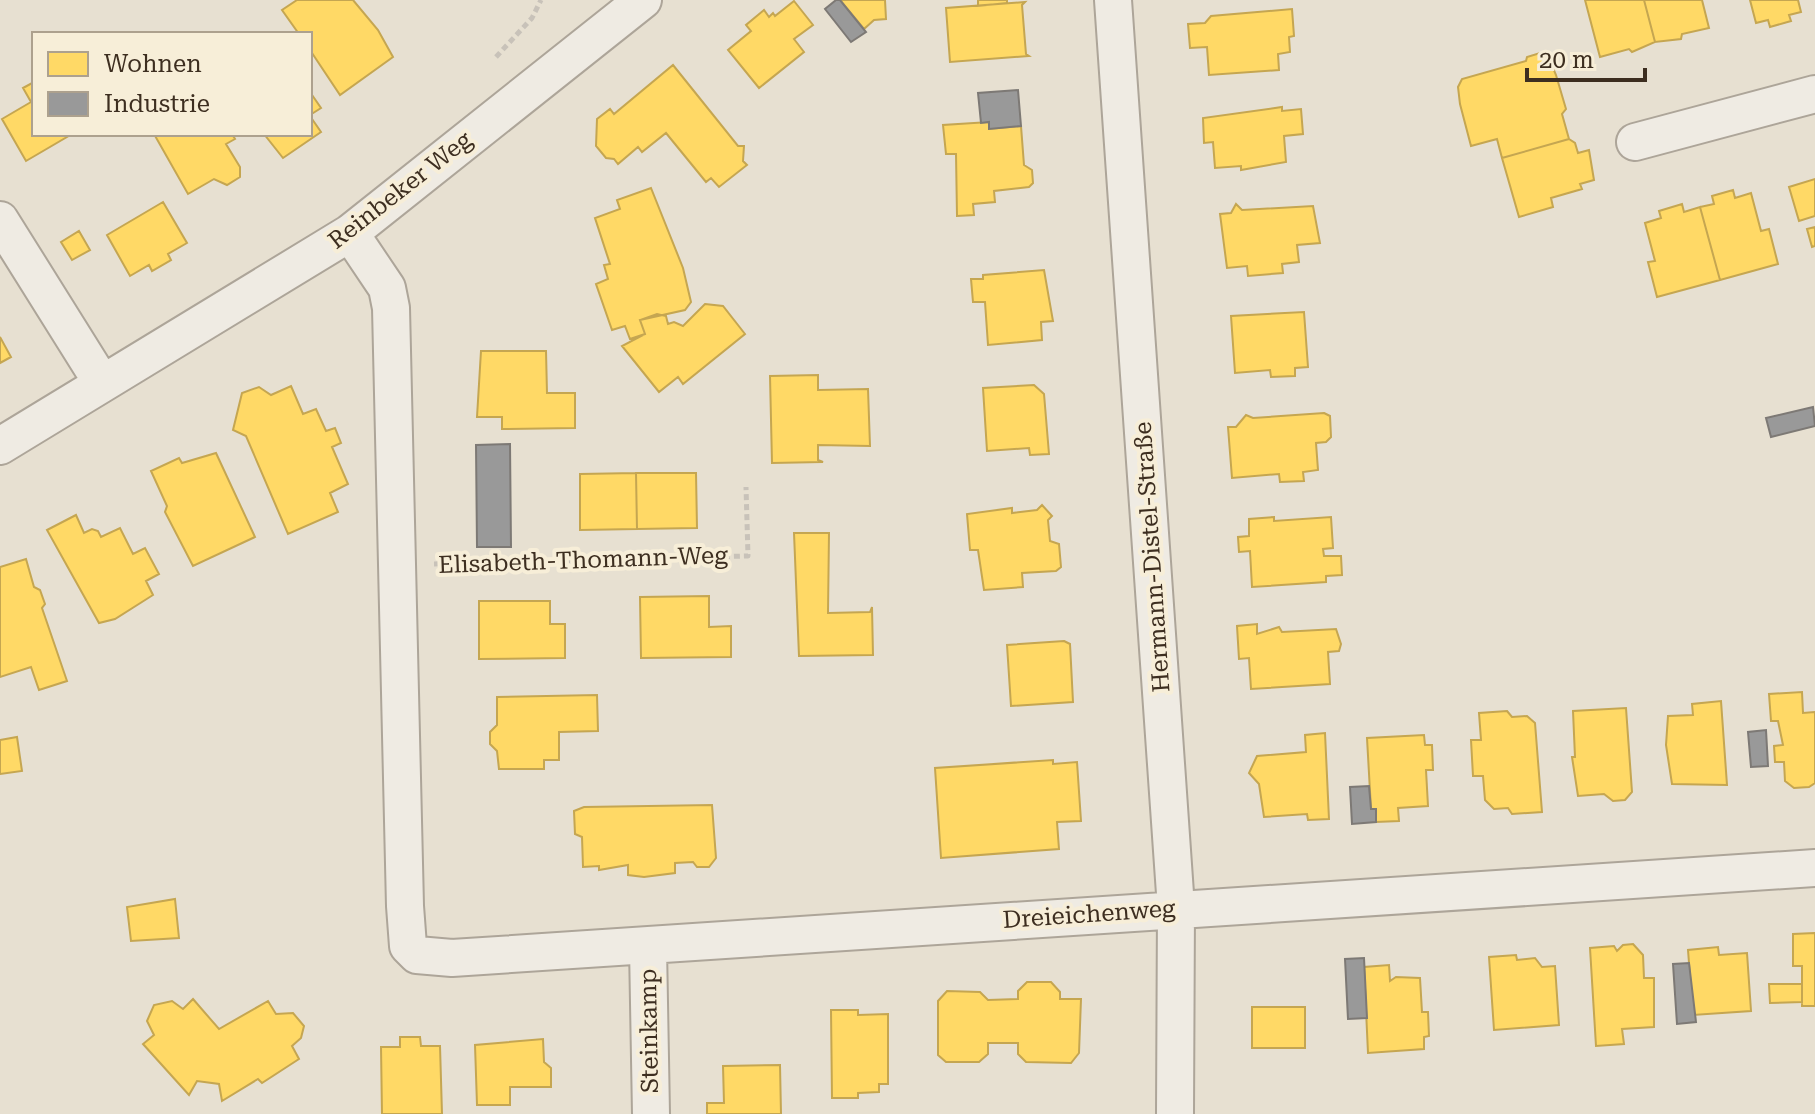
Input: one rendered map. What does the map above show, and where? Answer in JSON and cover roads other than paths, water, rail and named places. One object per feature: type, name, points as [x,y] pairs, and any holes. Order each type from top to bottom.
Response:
[{"type":"street","name":"Reinbeker Weg","points":[[0,446],[350,233],[643,0]]},
{"type":"street","name":"Hermann-Distel-Straße","points":[[1113,0],[1176,908],[1175,1114]]},
{"type":"street","points":[[1635,142],[1815,94]]},
{"type":"street","points":[[0,220],[102,383]]},
{"type":"street","name":"Dreieichenweg","points":[[350,233],[387,288],[391,308],[405,906],[408,946],[425,957],[648,947],[1176,908],[1815,868]]},
{"type":"street","name":"Steinkamp","points":[[648,947],[651,1114]]}]
